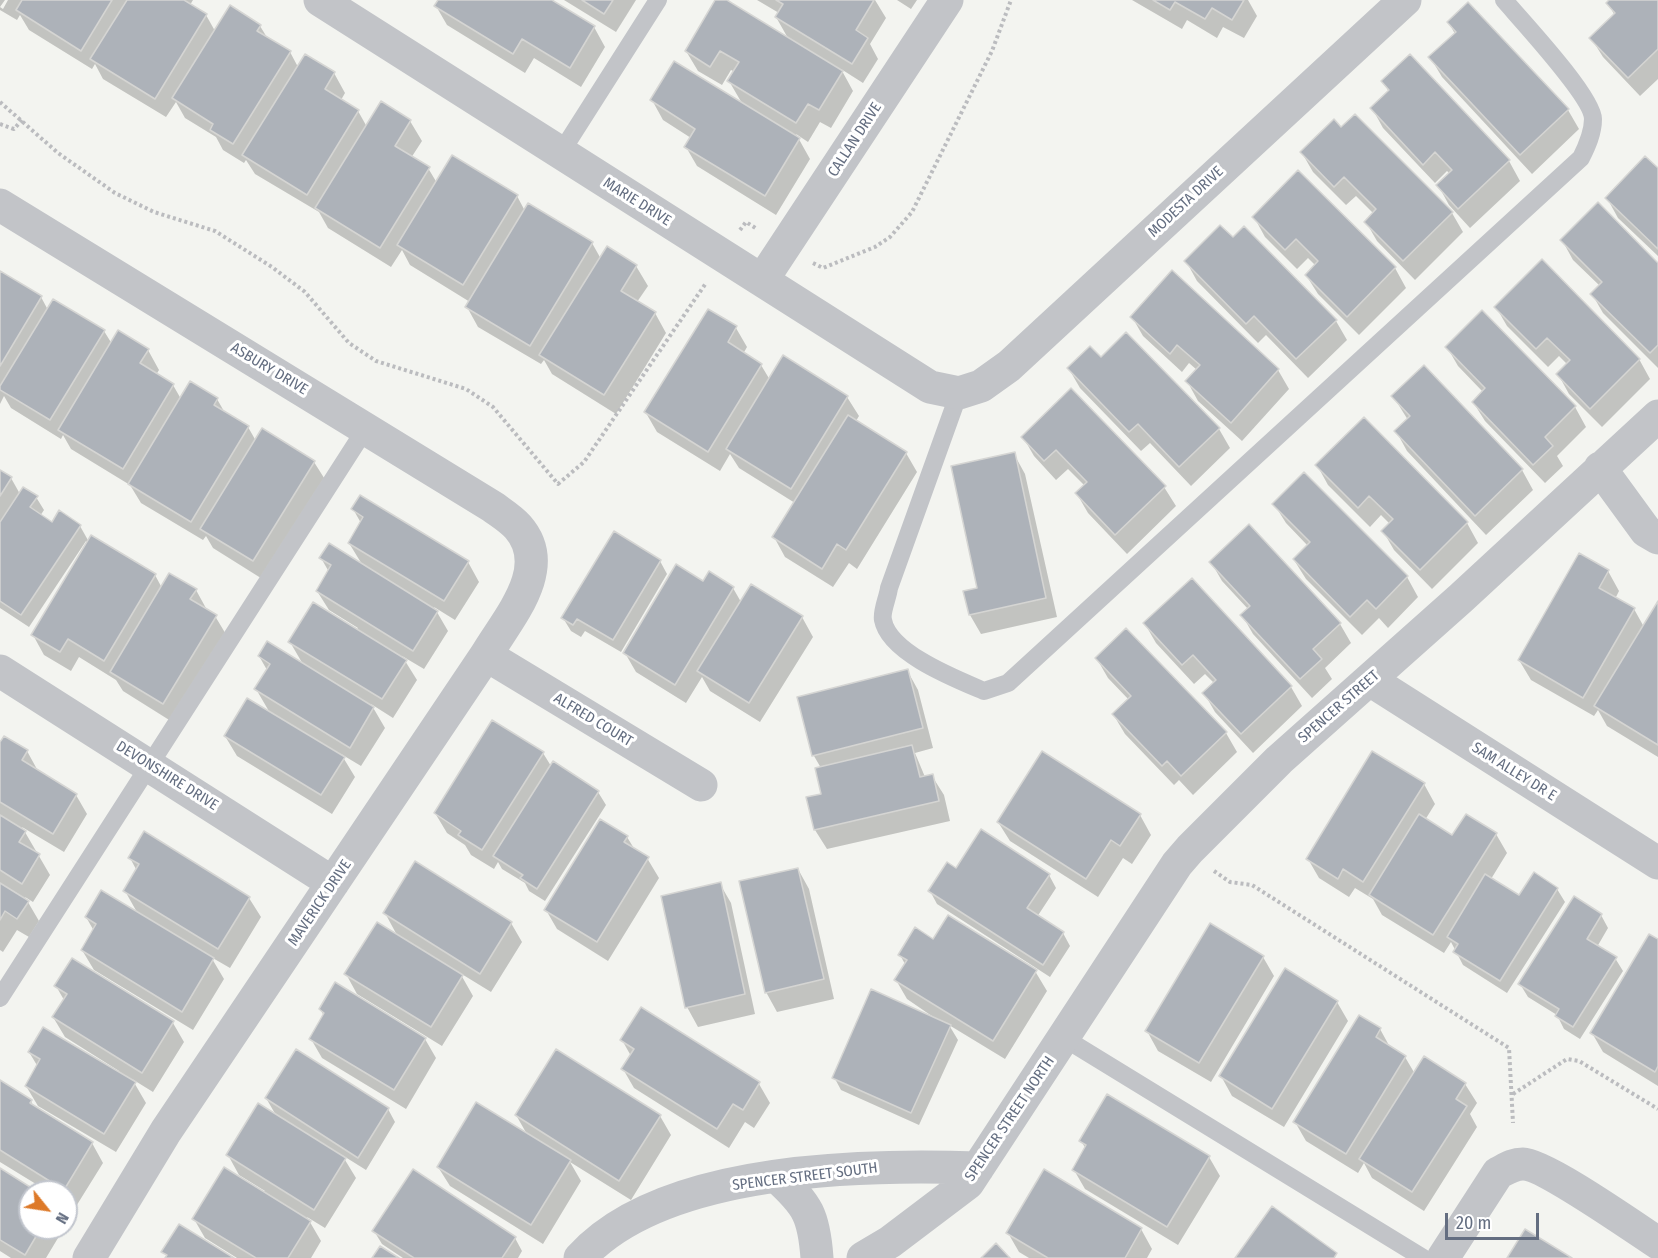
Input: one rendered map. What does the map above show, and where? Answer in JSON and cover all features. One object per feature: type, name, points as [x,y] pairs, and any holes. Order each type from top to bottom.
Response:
[{"type":"street","name":"MARIE DRIVE","points":[[320,0],[930,387],[959,393]]},
{"type":"street","name":"CALLAN DRIVE","points":[[763,279],[947,0]]},
{"type":"street","name":"MODESTA DRIVE","points":[[959,393],[981,386],[1009,366],[1405,0]]},
{"type":"street","name":"ASBURY DRIVE","points":[[0,205],[498,511],[518,526],[529,543]]},
{"type":"street","name":"SPENCER STREET","points":[[1064,1038],[1177,864],[1279,760],[1370,680],[1658,416]]},
{"type":"street","points":[[1600,468],[1646,531],[1658,538]]},
{"type":"street","name":"MAVERICK DRIVE","points":[[89,1258],[166,1131],[486,655],[530,581],[532,558],[529,543]]},
{"type":"street","name":"ALFRED COURT","points":[[486,655],[700,785]]},
{"type":"street","name":"DEVONSHIRE DRIVE","points":[[0,671],[333,883]]},
{"type":"street","name":"SAM ALLEY DR E","points":[[1370,680],[1658,863]]},
{"type":"street","name":"SPENCER STREET NORTH","points":[[863,1258],[890,1242],[968,1183],[1064,1038]]},
{"type":"street","points":[[1443,1258],[1484,1191],[1498,1173],[1512,1165],[1525,1164],[1538,1168],[1658,1243]]},
{"type":"street","name":"SPENCER STREET SOUTH","points":[[580,1258],[595,1241],[642,1213],[685,1194],[777,1177],[897,1165],[978,1168]]},
{"type":"street","points":[[777,1177],[801,1199],[815,1228],[817,1258]]},
{"type":"lane","points":[[560,154],[658,0]]},
{"type":"lane","points":[[959,393],[889,588],[883,620],[894,641],[940,672],[984,691],[1008,683],[1581,159],[1590,141],[1594,117],[1583,94],[1504,0]]},
{"type":"lane","points":[[0,998],[366,428]]},
{"type":"lane","points":[[1064,1038],[1423,1258]]},
{"type":"path","points":[[811,262],[823,268],[859,255],[890,237],[912,212],[992,51],[1011,0]]},
{"type":"path","points":[[0,102],[58,153],[115,193],[154,212],[215,231],[272,267],[305,292],[349,343],[376,360],[466,389],[493,407],[558,484],[584,462],[706,282]]},
{"type":"path","points":[[0,124],[14,129],[22,120]]},
{"type":"path","points":[[739,232],[746,222],[758,229]]},
{"type":"path","points":[[1207,864],[1230,882],[1252,885],[1509,1048],[1513,1123]]},
{"type":"path","points":[[1513,1094],[1567,1059],[1579,1061],[1658,1109]]},
{"type":"building","points":[[22,0],[112,0],[81,51],[16,10]]},
{"type":"building","points":[[127,0],[184,0],[207,14],[155,99],[90,59]]},
{"type":"building","points":[[438,0],[552,0],[595,26],[570,68],[522,39],[513,54],[434,6]]},
{"type":"building","points":[[582,0],[613,0],[604,14]]},
{"type":"building","points":[[715,0],[727,0],[843,71],[819,110],[808,104],[796,123],[727,81],[739,62],[720,51],[710,67],[685,51]]},
{"type":"building","points":[[776,0],[874,0],[856,30],[868,38],[852,64],[775,17],[783,4]]},
{"type":"building","points":[[1153,0],[1244,0],[1232,20],[1212,8],[1205,19],[1175,2],[1170,10]]},
{"type":"building","points":[[1609,0],[1658,0],[1658,49],[1628,78],[1589,38],[1615,13],[1606,3]]},
{"type":"building","points":[[1468,2],[1569,109],[1520,155],[1428,57],[1456,32],[1447,22]]},
{"type":"building","points":[[230,5],[261,25],[257,31],[291,51],[233,144],[210,130],[213,124],[172,98]]},
{"type":"building","points":[[305,54],[335,72],[325,89],[359,110],[307,195],[242,155]]},
{"type":"building","points":[[1410,54],[1510,160],[1458,209],[1436,185],[1452,170],[1435,152],[1423,165],[1370,108],[1389,90],[1381,81]]},
{"type":"building","points":[[674,61],[800,138],[765,196],[684,147],[695,129],[650,100]]},
{"type":"building","points":[[381,101],[411,120],[395,146],[430,167],[380,248],[315,208]]},
{"type":"building","points":[[1355,114],[1453,212],[1403,261],[1364,222],[1376,209],[1344,177],[1334,187],[1300,152],[1334,119],[1341,127]]},
{"type":"building","points":[[452,155],[518,195],[463,285],[397,245]]},
{"type":"building","points":[[1645,156],[1658,168],[1658,249],[1605,198]]},
{"type":"building","points":[[1298,170],[1396,267],[1347,317],[1305,275],[1318,261],[1296,239],[1285,250],[1252,217]]},
{"type":"building","points":[[1598,202],[1658,263],[1658,345],[1650,353],[1590,294],[1602,282],[1560,240]]},
{"type":"building","points":[[528,203],[593,242],[530,346],[465,307]]},
{"type":"building","points":[[1220,225],[1233,237],[1244,226],[1337,320],[1296,359],[1254,316],[1246,324],[1184,261]]},
{"type":"building","points":[[607,246],[637,265],[621,291],[656,312],[604,395],[539,355]]},
{"type":"building","points":[[1542,259],[1640,359],[1590,409],[1556,374],[1570,360],[1547,338],[1536,349],[1494,307]]},
{"type":"building","points":[[1172,270],[1279,369],[1231,423],[1185,381],[1200,365],[1177,345],[1170,354],[1130,317]]},
{"type":"building","points":[[0,271],[42,296],[0,366]]},
{"type":"building","points":[[53,299],[105,330],[50,420],[0,390],[0,386]]},
{"type":"building","points":[[708,309],[737,326],[728,342],[762,364],[708,452],[644,412]]},
{"type":"building","points":[[1482,310],[1576,406],[1545,437],[1553,446],[1533,465],[1472,402],[1485,388],[1445,347]]},
{"type":"building","points":[[118,330],[149,349],[140,363],[174,384],[123,469],[58,430]]},
{"type":"building","points":[[1126,332],[1220,428],[1179,467],[1138,424],[1129,432],[1067,368],[1090,346],[1101,357]]},
{"type":"building","points":[[783,355],[848,396],[791,489],[726,449]]},
{"type":"building","points":[[1424,365],[1523,469],[1475,516],[1394,431],[1410,416],[1391,396]]},
{"type":"building","points":[[190,381],[218,398],[214,405],[249,426],[191,522],[128,484]]},
{"type":"building","points":[[1071,388],[1166,486],[1115,535],[1075,493],[1087,482],[1056,450],[1044,461],[1021,437]]},
{"type":"building","points":[[848,415],[907,452],[846,550],[837,544],[822,569],[772,537]]},
{"type":"building","points":[[1364,417],[1468,522],[1420,570],[1381,531],[1393,519],[1369,496],[1358,508],[1315,465]]},
{"type":"building","points":[[262,428],[315,461],[253,561],[200,529]]},
{"type":"building","points":[[1015,452],[1046,598],[969,615],[963,591],[977,588],[951,466]]},
{"type":"building","points":[[0,470],[12,477],[0,496]]},
{"type":"building","points":[[1304,472],[1408,576],[1376,609],[1367,600],[1350,617],[1293,559],[1310,542],[1272,504]]},
{"type":"building","points":[[23,487],[38,496],[30,507],[52,522],[59,510],[81,525],[21,615],[0,601],[0,522]]},
{"type":"building","points":[[360,495],[469,561],[444,601],[348,543],[363,517],[351,509]]},
{"type":"building","points":[[1249,524],[1341,623],[1313,649],[1322,659],[1300,679],[1240,615],[1250,606],[1209,562]]},
{"type":"building","points":[[614,531],[661,560],[613,640],[577,619],[573,625],[561,618]]},
{"type":"building","points":[[91,535],[156,574],[104,661],[68,639],[60,652],[31,635]]},
{"type":"building","points":[[329,543],[438,611],[413,651],[316,591],[331,565],[319,558]]},
{"type":"building","points":[[1579,553],[1609,570],[1599,588],[1635,608],[1583,698],[1518,660]]},
{"type":"building","points":[[676,564],[703,581],[709,571],[734,587],[675,685],[623,653]]},
{"type":"building","points":[[169,573],[197,589],[190,599],[217,615],[163,704],[110,672]]},
{"type":"building","points":[[1192,578],[1292,686],[1241,734],[1202,693],[1216,680],[1193,655],[1182,665],[1143,623]]},
{"type":"building","points":[[751,584],[803,616],[749,703],[697,671]]},
{"type":"building","points":[[1658,601],[1658,745],[1594,706]]},
{"type":"building","points":[[313,602],[407,660],[382,699],[288,642]]},
{"type":"building","points":[[1126,628],[1227,732],[1181,776],[1167,761],[1162,766],[1112,714],[1131,696],[1095,658]]},
{"type":"building","points":[[267,641],[374,707],[350,748],[254,689],[270,664],[258,656]]},
{"type":"building","points":[[908,669],[923,728],[812,756],[797,697]]},
{"type":"building","points":[[247,698],[345,757],[321,795],[224,736]]},
{"type":"building","points":[[492,720],[544,752],[482,850],[458,835],[461,831],[434,813]]},
{"type":"building","points":[[4,736],[28,750],[22,760],[77,794],[53,834],[0,802],[0,742]]},
{"type":"building","points":[[912,745],[920,777],[933,774],[939,801],[814,830],[806,797],[821,794],[815,768]]},
{"type":"building","points":[[1042,751],[1141,814],[1120,846],[1111,840],[1086,879],[997,822]]},
{"type":"building","points":[[1372,751],[1425,783],[1363,882],[1343,869],[1338,879],[1306,859]]},
{"type":"building","points":[[553,761],[599,791],[537,889],[520,878],[523,875],[493,856]]},
{"type":"building","points":[[1419,814],[1452,835],[1466,814],[1497,833],[1433,935],[1369,895]]},
{"type":"building","points":[[0,815],[26,831],[19,842],[40,854],[22,884],[0,870]]},
{"type":"building","points":[[600,819],[628,836],[624,842],[649,857],[597,942],[544,910]]},
{"type":"building","points":[[981,829],[1050,874],[1027,908],[1064,932],[1043,965],[928,891],[947,862],[956,868]]},
{"type":"building","points":[[144,831],[250,897],[218,949],[123,891],[139,864],[128,858]]},
{"type":"building","points":[[415,861],[512,922],[480,974],[383,913]]},
{"type":"building","points":[[798,868],[824,979],[765,993],[739,881]]},
{"type":"building","points":[[1534,872],[1558,888],[1500,981],[1453,952],[1458,944],[1447,937],[1485,874],[1519,895]]},
{"type":"building","points":[[721,882],[745,994],[685,1008],[661,896]]},
{"type":"building","points":[[0,883],[29,901],[17,919],[5,911],[0,920]]},
{"type":"building","points":[[101,890],[214,958],[182,1012],[81,950],[96,924],[85,917]]},
{"type":"building","points":[[1574,896],[1602,914],[1587,939],[1617,957],[1573,1027],[1555,1016],[1559,1009],[1518,984]]},
{"type":"building","points":[[948,915],[1037,970],[993,1041],[894,980],[907,960],[898,955],[915,927],[933,939]]},
{"type":"building","points":[[377,922],[463,975],[431,1027],[344,974]]},
{"type":"building","points":[[1210,923],[1264,956],[1199,1063],[1145,1031]]},
{"type":"building","points":[[1649,934],[1658,939],[1658,1066],[1655,1072],[1590,1033]]},
{"type":"building","points":[[72,958],[174,1021],[142,1073],[52,1017],[67,994],[54,986]]},
{"type":"building","points":[[1285,968],[1338,1001],[1272,1109],[1219,1076]]},
{"type":"building","points":[[335,982],[426,1038],[394,1090],[309,1039],[324,1013],[319,1009]]},
{"type":"building","points":[[871,989],[951,1025],[911,1113],[832,1078]]},
{"type":"building","points":[[641,1007],[760,1082],[743,1110],[733,1104],[717,1129],[621,1069],[634,1049],[620,1040]]},
{"type":"building","points":[[1359,1015],[1381,1028],[1376,1037],[1406,1056],[1346,1154],[1293,1122]]},
{"type":"building","points":[[43,1027],[136,1082],[104,1134],[25,1086],[40,1059],[28,1052]]},
{"type":"building","points":[[296,1049],[389,1108],[358,1158],[265,1098]]},
{"type":"building","points":[[556,1049],[661,1115],[619,1181],[515,1115]]},
{"type":"building","points":[[1424,1056],[1466,1083],[1456,1099],[1467,1106],[1412,1192],[1359,1159]]},
{"type":"building","points":[[0,1080],[32,1100],[30,1103],[93,1142],[70,1180],[48,1180],[0,1150]]},
{"type":"building","points":[[1107,1094],[1210,1156],[1167,1227],[1072,1170],[1086,1145],[1079,1141]]},
{"type":"building","points":[[476,1102],[571,1160],[531,1225],[437,1167]]},
{"type":"building","points":[[258,1103],[346,1158],[314,1210],[226,1155]]},
{"type":"building","points":[[224,1167],[311,1221],[288,1258],[256,1258],[192,1219]]},
{"type":"building","points":[[0,1168],[19,1180],[18,1240],[34,1240],[25,1255],[0,1240]]},
{"type":"building","points":[[413,1169],[516,1237],[502,1258],[414,1258],[372,1231]]},
{"type":"building","points":[[1044,1169],[1142,1228],[1125,1258],[1048,1258],[1006,1233]]},
{"type":"building","points":[[1272,1206],[1337,1253],[1334,1258],[1235,1258]]},
{"type":"building","points":[[179,1224],[234,1258],[165,1258],[167,1255],[161,1252]]},
{"type":"building","points":[[1525,1229],[1572,1258],[1507,1258]]},
{"type":"building","points":[[996,1243],[1010,1258],[981,1258]]},
{"type":"building","points":[[380,1246],[399,1258],[372,1258]]}]
